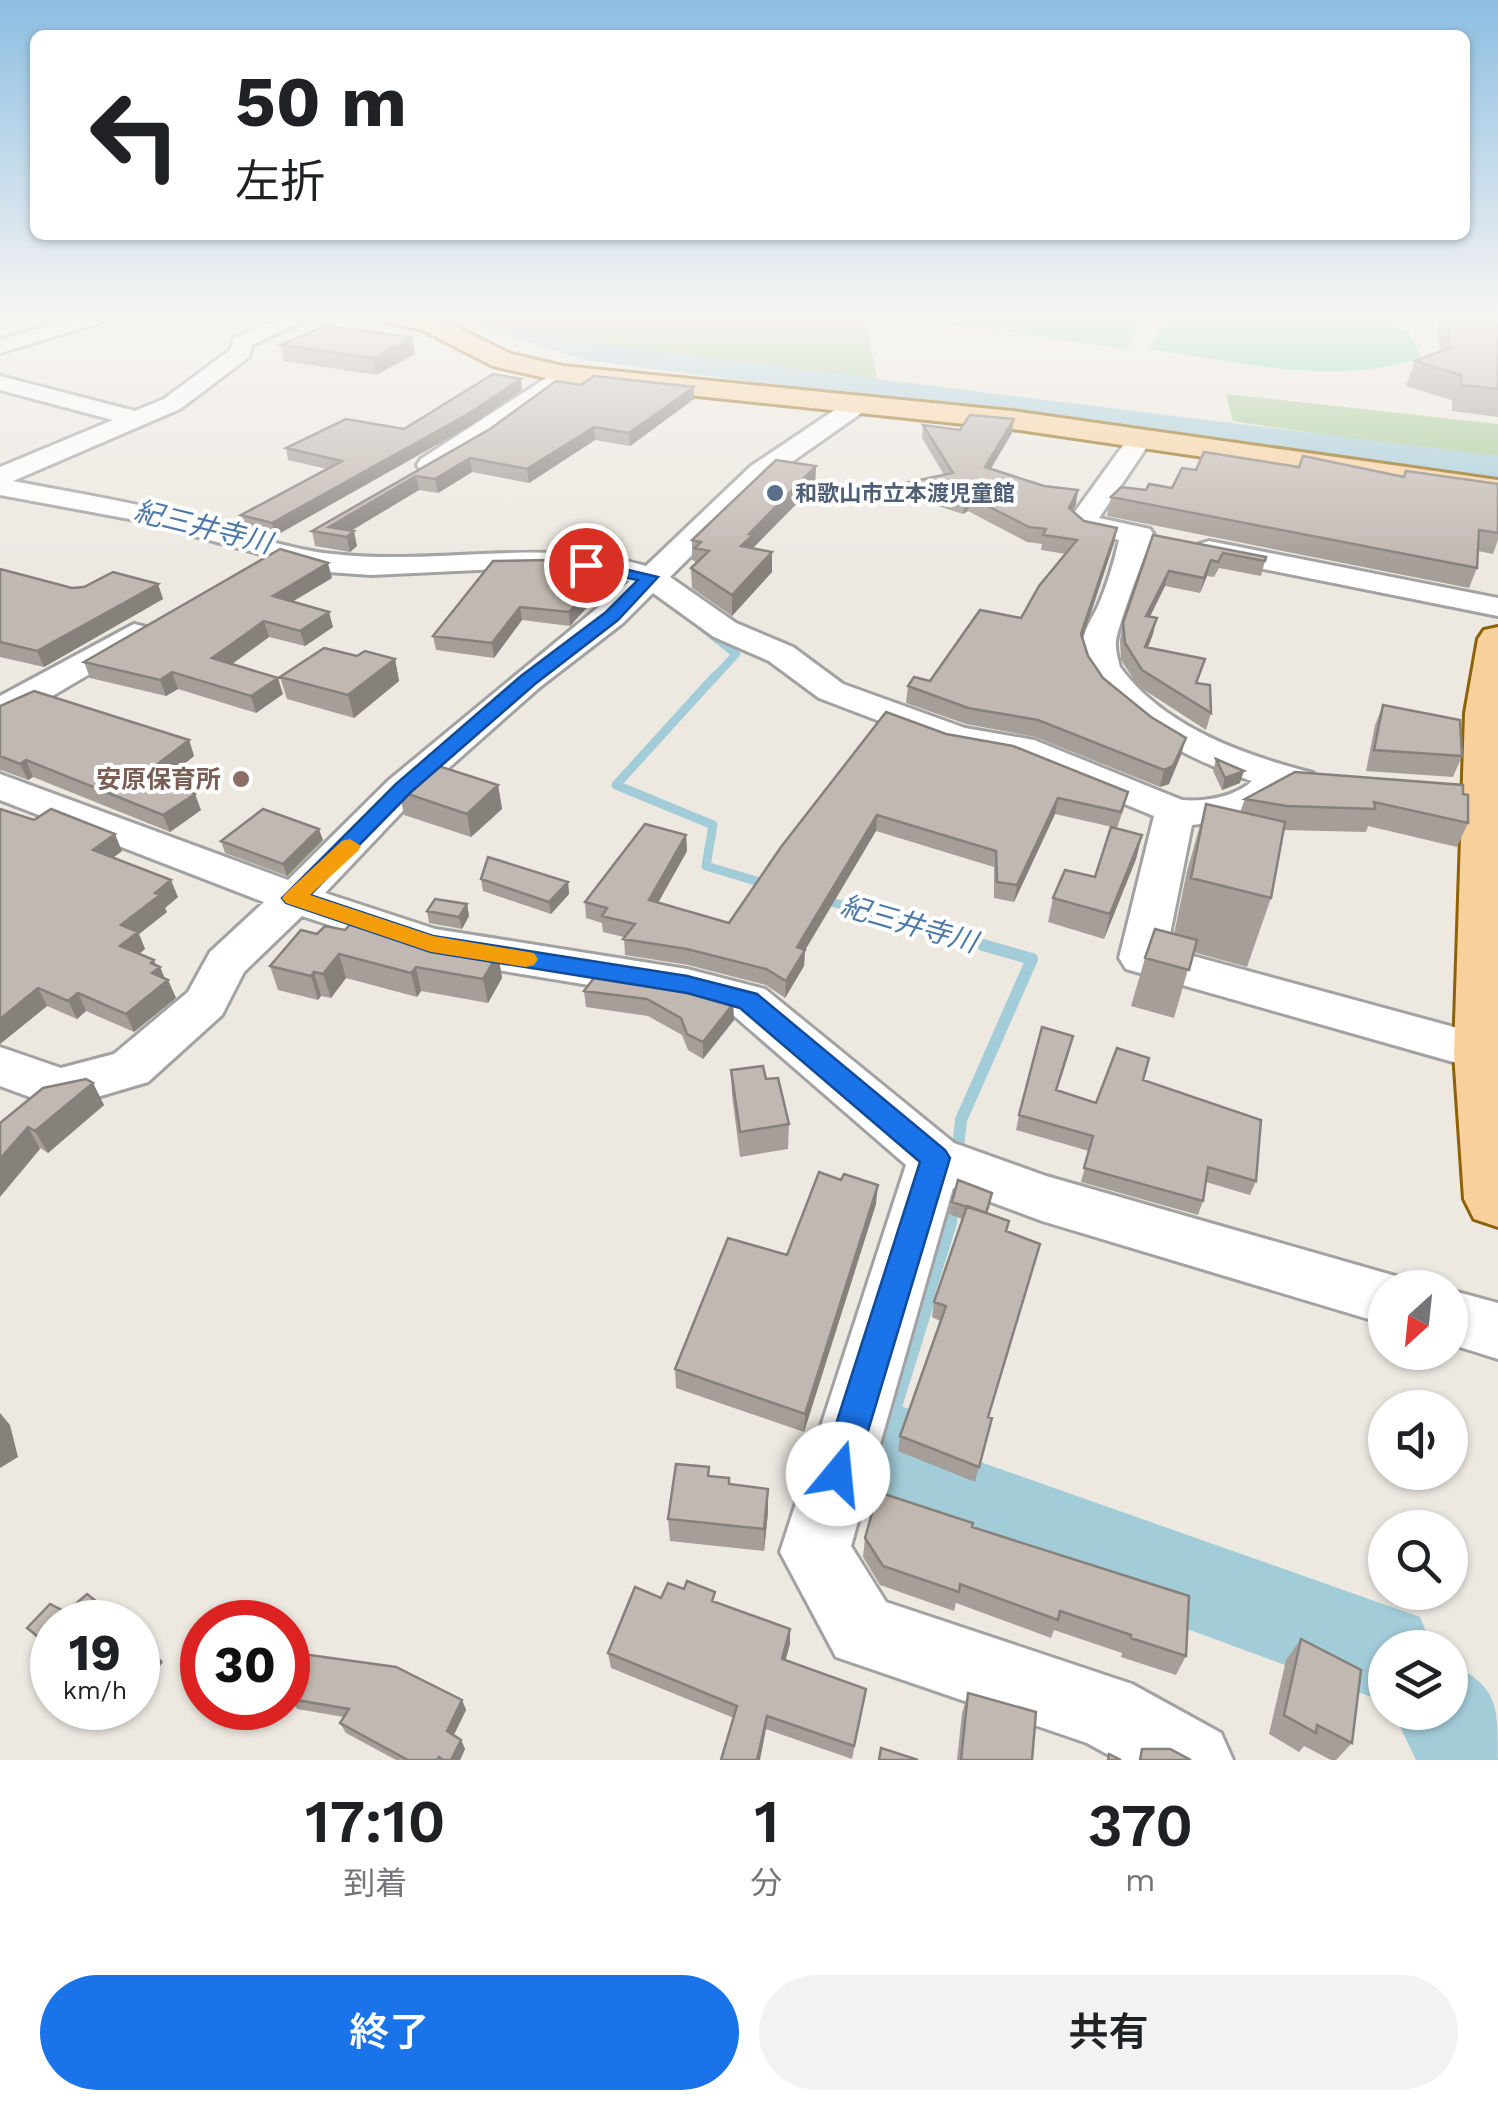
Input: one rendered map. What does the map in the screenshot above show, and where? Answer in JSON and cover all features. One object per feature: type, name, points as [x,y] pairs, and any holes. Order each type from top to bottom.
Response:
[{"type":"main road","points":[[811,399],[1142,438],[1498,490]]},
{"type":"main road","points":[[1498,639],[1480,794],[1485,1052],[1498,1199]]},
{"type":"street","points":[[63,399],[139,419]]},
{"type":"street","points":[[0,477],[178,399]]},
{"type":"street","points":[[405,479],[481,434],[529,399]]},
{"type":"street","points":[[0,1066],[60,1088],[130,1069],[205,1003],[226,963],[352,844],[403,788],[528,680],[612,616],[760,472],[859,404]]},
{"type":"street","points":[[1142,438],[1083,520],[1092,526],[1498,606]]},
{"type":"street","points":[[0,486],[138,512],[328,564],[371,566],[519,559],[619,568],[650,577],[725,630],[781,654],[830,691],[958,738],[1021,748],[1174,810],[1203,814],[1259,796],[1276,780]]},
{"type":"street","points":[[246,570],[311,533]]},
{"type":"street","points":[[1134,534],[1130,565],[1098,646],[1106,677],[1126,700],[1186,737],[1276,780],[1337,785]]},
{"type":"street","points":[[0,711],[164,617]]},
{"type":"street","points":[[0,786],[294,898],[431,944],[687,984],[748,1001],[935,1158],[1042,1198],[1368,1293]]},
{"type":"street","points":[[1174,810],[1142,958],[1485,1052]]},
{"type":"street","points":[[935,1158],[816,1552],[862,1631],[1106,1711],[1194,1760]]},
{"type":"street","points":[[1468,1322],[1498,1331]]},
{"type":"green space","points":[[1227,399],[1273,399],[1498,424],[1498,456],[1464,456],[1233,421]]},
{"type":"building","points":[[452,399],[491,399],[272,523],[241,515],[342,461],[286,448],[346,419],[404,429]]},
{"type":"building","points":[[531,399],[677,399],[629,433],[594,427],[527,469],[470,458],[435,479],[416,476],[329,527],[354,531],[347,537],[312,531],[490,429]]},
{"type":"building","points":[[970,415],[1014,419],[985,467],[1044,486],[1078,490],[1069,508],[1084,521],[1117,528],[1081,634],[1088,656],[1103,678],[1151,717],[1186,738],[1173,766],[1164,770],[1038,720],[968,708],[908,686],[914,677],[930,681],[980,610],[1021,618],[1039,586],[1077,540],[1043,535],[1046,529],[1029,527],[970,497],[965,500],[910,482],[953,473],[923,425],[960,430]]},
{"type":"building","points":[[1204,452],[1299,467],[1303,456],[1404,477],[1406,471],[1498,484],[1498,533],[1479,530],[1477,568],[1111,497],[1121,487],[1146,490],[1149,484],[1172,488],[1182,468],[1196,470]]},
{"type":"building","points":[[776,460],[816,466],[741,546],[772,552],[732,595],[691,568],[709,551],[695,548],[701,542],[692,540]]},
{"type":"building","points":[[1153,535],[1266,557],[1265,561],[1223,553],[1218,562],[1211,560],[1204,578],[1169,571],[1146,616],[1157,618],[1145,647],[1205,659],[1196,683],[1210,685],[1211,713],[1142,670],[1125,643],[1123,623]]},
{"type":"building","points":[[280,549],[328,563],[273,596],[329,612],[300,631],[264,621],[212,658],[278,678],[251,696],[172,672],[160,680],[84,662]]},
{"type":"building","points":[[552,560],[610,567],[569,612],[520,607],[492,643],[433,636],[493,561]]},
{"type":"building","points":[[0,569],[72,588],[84,587],[113,572],[158,584],[37,651],[0,642]]},
{"type":"building","points":[[324,648],[357,656],[365,651],[395,659],[348,695],[280,677]]},
{"type":"building","points":[[34,691],[189,740],[150,770],[179,781],[173,785],[195,794],[163,815],[26,760],[20,764],[0,756],[0,706]]},
{"type":"building","points":[[1383,705],[1460,720],[1462,756],[1374,750]]},
{"type":"building","points":[[886,712],[946,734],[1013,746],[1128,792],[1121,812],[1058,798],[1017,885],[997,882],[996,851],[877,815],[797,947],[805,950],[786,981],[766,969],[687,949],[623,939],[635,924],[602,916],[607,908],[585,902],[645,824],[686,835],[649,900],[729,923],[781,847]]},
{"type":"building","points":[[1216,759],[1244,771],[1225,778]]},
{"type":"building","points":[[429,763],[498,785],[467,814],[399,791]]},
{"type":"building","points":[[1295,772],[1463,785],[1463,794],[1468,795],[1468,823],[1374,802],[1375,809],[1287,806],[1245,799]]},
{"type":"building","points":[[1206,804],[1285,822],[1271,898],[1191,878]]},
{"type":"building","points":[[0,809],[34,820],[51,809],[115,834],[93,850],[171,880],[155,893],[160,895],[121,925],[138,932],[120,946],[154,960],[151,963],[160,967],[152,973],[168,980],[126,1014],[78,993],[68,1001],[38,988],[0,1019]]},
{"type":"building","points":[[263,809],[319,829],[283,864],[221,841]]},
{"type":"building","points":[[1111,827],[1142,835],[1110,914],[1053,898],[1065,870],[1095,877]]},
{"type":"building","points":[[488,857],[568,882],[549,902],[481,879]]},
{"type":"building","points":[[435,899],[467,904],[459,917],[427,911]]},
{"type":"building","points":[[355,919],[436,943],[498,954],[483,979],[416,967],[411,973],[339,954],[323,974],[314,972],[311,976],[270,966],[301,930],[317,934],[325,926],[345,930]]},
{"type":"building","points":[[1155,929],[1197,940],[1189,970],[1145,958]]},
{"type":"building","points":[[597,974],[685,988],[733,1004],[703,1042],[687,1034],[681,1018],[647,999],[584,991]]},
{"type":"building","points":[[1042,1027],[1073,1036],[1056,1090],[1096,1103],[1117,1048],[1149,1058],[1143,1080],[1261,1120],[1256,1181],[1208,1167],[1203,1201],[1084,1168],[1093,1136],[1019,1115]]},
{"type":"building","points":[[763,1066],[766,1079],[778,1078],[789,1124],[740,1132],[731,1070]]},
{"type":"building","points":[[86,1079],[93,1083],[35,1131],[28,1127],[0,1159],[0,1123],[43,1088]]},
{"type":"building","points":[[819,1172],[841,1180],[844,1174],[878,1185],[805,1414],[675,1369],[728,1238],[787,1255]]},
{"type":"building","points":[[958,1180],[992,1193],[986,1213],[952,1202]]},
{"type":"building","points":[[967,1206],[1009,1221],[1006,1231],[1040,1244],[988,1417],[992,1418],[979,1467],[900,1436],[946,1306],[934,1302]]},
{"type":"building","points":[[676,1464],[709,1467],[708,1476],[729,1478],[729,1484],[768,1489],[764,1529],[668,1519]]},
{"type":"building","points":[[878,1492],[973,1523],[972,1527],[1189,1596],[1186,1656],[1060,1611],[1058,1620],[960,1584],[959,1592],[883,1566],[865,1538]]},
{"type":"building","points":[[687,1581],[715,1592],[712,1601],[790,1629],[782,1659],[866,1689],[854,1746],[767,1716],[757,1760],[721,1760],[737,1706],[608,1653],[635,1587],[661,1598],[668,1583],[684,1589]]},
{"type":"building","points":[[1301,1639],[1361,1670],[1352,1743],[1317,1725],[1316,1733],[1284,1715]]},
{"type":"building","points":[[310,1655],[396,1667],[462,1700],[447,1731],[461,1740],[451,1760],[408,1760],[340,1723],[349,1709],[310,1702]]},
{"type":"building","points":[[968,1693],[1036,1712],[1032,1760],[961,1760]]},
{"type":"building","points":[[881,1748],[918,1760],[879,1760]]},
{"type":"building","points":[[1142,1749],[1170,1749],[1191,1760],[1140,1760]]},
{"type":"waterway","points":[[963,399],[1498,467]]},
{"type":"waterway","name":"紀三井寺川","points":[[704,629],[736,654],[713,679]]},
{"type":"waterway","name":"紀三井寺川","points":[[715,676],[616,785],[713,825],[706,866],[769,885]]},
{"type":"waterway","name":"紀三井寺川","points":[[824,900],[991,947]]},
{"type":"waterway","name":"紀三井寺川","points":[[957,1156],[961,1120],[1032,959],[983,945]]},
{"type":"waterway","name":"紀三井寺川","points":[[927,1300],[951,1223],[955,1178]]},
{"type":"waterway","name":"紀三井寺川","points":[[883,1442],[928,1297]]},
{"type":"waterway","name":"紀三井寺川","points":[[883,1442],[911,1483],[1368,1646]]},
{"type":"waterway","name":"紀三井寺川","points":[[1458,1730],[1481,1760]]},
{"type":"slow traffic","points":[[350,846],[294,898],[431,944],[526,959]]},
{"type":"place","name":"和歌山市立本渡児童館","points":[[775,493]]},
{"type":"place","name":"安原保育所","points":[[241,779]]},
{"type":"route","points":[[586,565],[619,568],[650,577],[612,616],[528,680],[403,788],[352,844],[294,898],[431,944],[687,984],[748,1001],[935,1158],[838,1474]]}]
